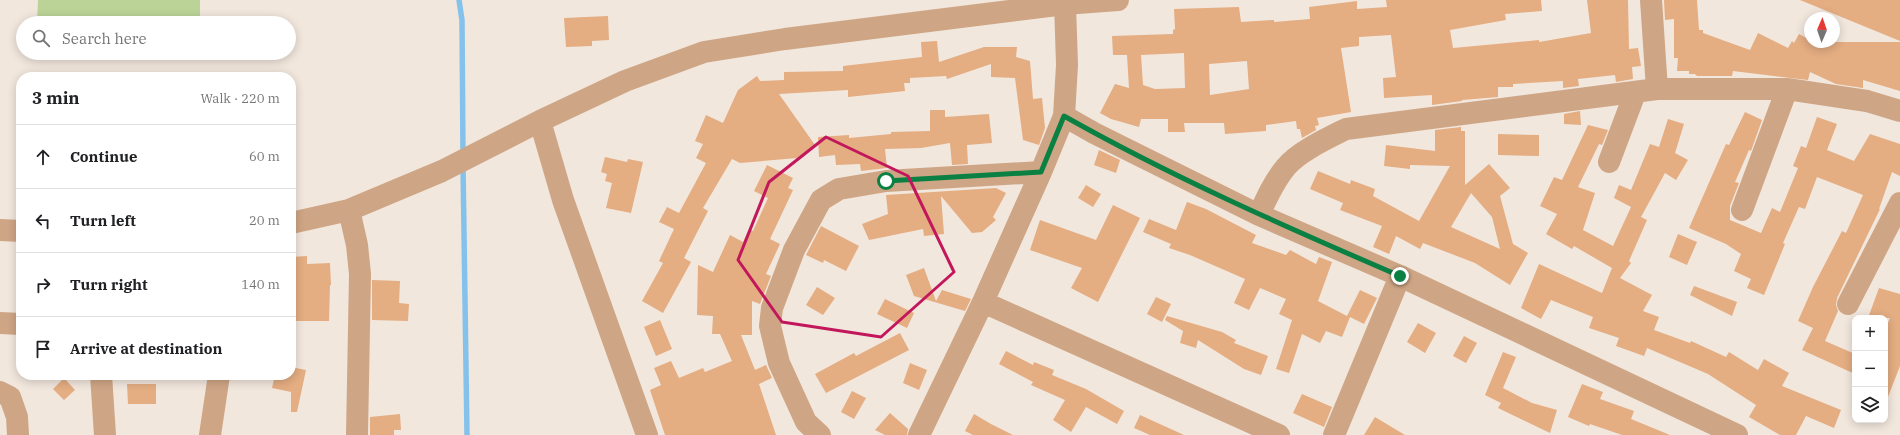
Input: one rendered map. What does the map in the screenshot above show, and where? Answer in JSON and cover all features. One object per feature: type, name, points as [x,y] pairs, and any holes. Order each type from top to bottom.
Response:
[{"type":"street","points":[[296,222],[348,210],[452,166],[540,121],[625,82],[704,52],[785,39],[1088,1],[1118,0]]},
{"type":"street","points":[[1651,0],[1657,89]]},
{"type":"street","points":[[919,435],[983,302],[1041,172],[1064,116],[1067,65],[1065,4]]},
{"type":"street","points":[[1259,216],[1267,197],[1286,166],[1315,145],[1346,129],[1657,89],[1787,89],[1866,101],[1900,110]]},
{"type":"street","points":[[1742,210],[1787,89]]},
{"type":"street","points":[[1609,162],[1635,93]]},
{"type":"street","points":[[1064,116],[1094,133],[1259,216],[1400,276],[1738,435]]},
{"type":"street","points":[[540,121],[563,200],[646,435]]},
{"type":"street","points":[[820,435],[806,422],[779,363],[770,326],[772,308],[794,250],[821,200],[839,189],[886,181],[1041,172]]},
{"type":"street","points":[[1848,304],[1900,203]]},
{"type":"street","points":[[348,210],[357,245],[360,274],[357,435]]},
{"type":"street","points":[[0,230],[16,231]]},
{"type":"street","points":[[1334,435],[1400,276]]},
{"type":"street","points":[[983,302],[1279,435]]},
{"type":"street","points":[[0,324],[16,324]]},
{"type":"street","points":[[101,380],[104,435]]},
{"type":"street","points":[[210,435],[218,380]]},
{"type":"street","points":[[0,392],[10,397],[17,417],[18,435]]},
{"type":"highlighted area","points":[[826,137],[908,176],[954,272],[881,337],[782,322],[738,260],[769,182]]},
{"type":"green space","points":[[38,0],[200,0],[200,16],[37,16]]},
{"type":"building","points":[[1386,0],[1541,0],[1542,11],[1505,14],[1506,20],[1450,30],[1453,48],[1539,40],[1539,42],[1591,33],[1587,0],[1628,0],[1629,49],[1638,48],[1641,66],[1632,67],[1633,79],[1616,82],[1615,75],[1578,79],[1579,86],[1563,88],[1563,81],[1513,84],[1513,87],[1498,87],[1498,97],[1462,100],[1432,105],[1432,95],[1384,98],[1383,78],[1396,77],[1391,35],[1359,37],[1359,46],[1341,48],[1351,112],[1317,118],[1319,125],[1315,126],[1316,130],[1302,138],[1300,129],[1297,129],[1296,121],[1266,125],[1266,131],[1225,134],[1224,123],[1184,123],[1185,132],[1168,132],[1168,119],[1141,119],[1139,127],[1111,119],[1100,113],[1115,84],[1129,88],[1127,55],[1113,55],[1112,36],[1173,34],[1173,30],[1175,29],[1174,9],[1239,7],[1241,22],[1274,20],[1274,22],[1310,19],[1309,7],[1357,1],[1357,9],[1387,7]],"holes":[[[1184,53],[1185,88],[1155,89],[1143,85],[1141,55]],[[1247,61],[1249,89],[1210,95],[1209,64]]]},
{"type":"building","points":[[1664,0],[1697,0],[1699,30],[1703,30],[1703,33],[1750,50],[1758,33],[1788,48],[1792,41],[1794,43],[1799,34],[1804,37],[1804,48],[1840,48],[1840,42],[1900,42],[1900,91],[1863,80],[1863,88],[1836,84],[1810,72],[1808,80],[1733,71],[1732,76],[1697,76],[1695,74],[1689,74],[1689,71],[1677,71],[1678,58],[1674,58],[1674,19],[1665,20]]},
{"type":"building","points":[[1800,0],[1900,0],[1900,41],[1840,16],[1840,12],[1829,12]]},
{"type":"building","points":[[608,16],[609,40],[592,41],[592,46],[566,47],[564,18]]},
{"type":"building","points":[[937,41],[939,62],[984,47],[1017,47],[1016,57],[1030,61],[1033,99],[1042,98],[1045,128],[1039,145],[1023,140],[1015,78],[991,77],[991,64],[947,79],[946,76],[910,78],[910,83],[904,83],[905,91],[848,97],[848,90],[779,94],[815,145],[797,158],[740,163],[732,159],[703,208],[708,211],[684,258],[691,262],[663,313],[642,301],[663,263],[659,261],[674,229],[659,222],[667,207],[679,213],[706,163],[696,158],[703,144],[695,141],[706,115],[723,123],[738,90],[757,76],[760,81],[784,80],[784,72],[843,71],[843,66],[922,57],[921,42]]},
{"type":"building","points":[[930,110],[945,110],[945,117],[989,114],[992,143],[967,145],[968,164],[952,165],[950,143],[921,148],[885,149],[887,168],[861,171],[860,164],[836,165],[835,155],[819,157],[818,137],[849,135],[849,138],[891,134],[891,132],[930,131]]},
{"type":"building","points":[[1580,111],[1581,125],[1564,124],[1564,114]]},
{"type":"building","points":[[1745,112],[1762,120],[1751,151],[1749,150],[1735,182],[1739,183],[1730,206],[1730,220],[1761,233],[1772,208],[1780,212],[1798,168],[1793,166],[1801,146],[1806,148],[1817,117],[1837,124],[1827,150],[1854,161],[1870,134],[1900,144],[1900,176],[1892,172],[1880,209],[1837,298],[1836,305],[1838,311],[1825,341],[1852,353],[1852,373],[1802,350],[1813,328],[1798,321],[1813,287],[1842,231],[1846,233],[1863,195],[1817,177],[1805,209],[1799,207],[1783,243],[1785,244],[1764,295],[1747,288],[1751,279],[1734,271],[1741,254],[1726,244],[1689,228],[1726,144],[1729,145]]},
{"type":"building","points":[[1668,119],[1684,124],[1675,153],[1688,160],[1676,180],[1665,173],[1641,217],[1647,220],[1629,261],[1631,263],[1620,278],[1652,295],[1643,311],[1659,317],[1654,330],[1690,343],[1691,341],[1726,357],[1729,352],[1758,370],[1764,359],[1789,373],[1782,386],[1841,410],[1834,428],[1806,416],[1796,435],[1780,435],[1749,417],[1756,405],[1708,374],[1647,348],[1644,356],[1616,346],[1619,338],[1589,328],[1593,317],[1551,300],[1541,319],[1521,308],[1539,264],[1602,293],[1612,268],[1574,246],[1572,249],[1546,234],[1557,214],[1540,206],[1554,177],[1562,180],[1588,125],[1608,130],[1602,145],[1599,144],[1578,187],[1595,193],[1583,230],[1613,246],[1631,207],[1614,198],[1619,185],[1631,190],[1650,144],[1659,147]]},
{"type":"building","points":[[1461,127],[1461,131],[1465,131],[1465,185],[1489,164],[1510,188],[1500,196],[1513,244],[1528,253],[1510,285],[1475,263],[1423,243],[1420,249],[1396,236],[1389,254],[1373,247],[1382,226],[1340,210],[1343,203],[1310,189],[1318,171],[1350,184],[1351,180],[1375,189],[1373,196],[1419,221],[1450,166],[1410,165],[1410,169],[1384,166],[1386,145],[1435,151],[1435,130]],"holes":[[[1471,193],[1492,217],[1500,249],[1451,227]]]},
{"type":"building","points":[[1498,134],[1539,135],[1539,156],[1498,155]]},
{"type":"building","points":[[1099,150],[1120,160],[1116,173],[1094,165]]},
{"type":"building","points":[[605,157],[627,162],[628,159],[643,162],[631,213],[606,208],[612,183],[605,181],[607,174],[601,172]]},
{"type":"building","points":[[767,165],[793,178],[788,188],[793,190],[770,239],[780,244],[766,274],[771,276],[760,304],[752,301],[752,335],[741,335],[755,370],[766,365],[772,378],[759,384],[776,435],[665,435],[650,390],[661,385],[654,368],[671,361],[679,378],[703,368],[705,372],[732,361],[720,334],[712,334],[713,316],[697,315],[698,265],[713,272],[730,235],[743,242],[749,229],[753,231],[768,198],[754,191]]},
{"type":"building","points":[[1086,185],[1101,194],[1093,207],[1078,198]]},
{"type":"building","points":[[996,188],[1006,193],[993,217],[996,220],[982,232],[972,233],[941,196],[944,234],[924,236],[923,229],[869,240],[862,224],[888,214],[886,195]]},
{"type":"building","points":[[1187,202],[1206,209],[1256,235],[1252,243],[1286,255],[1290,250],[1316,264],[1319,257],[1332,262],[1318,301],[1347,316],[1360,290],[1377,298],[1364,324],[1350,317],[1342,337],[1326,331],[1320,343],[1302,334],[1289,373],[1276,369],[1292,320],[1279,314],[1286,299],[1260,288],[1249,310],[1234,303],[1245,279],[1190,255],[1169,248],[1171,244],[1143,232],[1149,219],[1176,230]]},
{"type":"building","points":[[1113,205],[1140,218],[1098,302],[1071,288],[1082,268],[1030,250],[1040,220],[1096,240]]},
{"type":"building","points":[[821,226],[859,246],[846,271],[824,260],[823,263],[806,255]]},
{"type":"building","points":[[1678,234],[1697,242],[1687,265],[1669,257]]},
{"type":"building","points":[[307,256],[307,264],[330,263],[331,285],[329,321],[296,321],[296,257]]},
{"type":"building","points":[[924,268],[936,301],[942,290],[971,299],[965,311],[914,296],[906,275]]},
{"type":"building","points":[[372,280],[400,281],[399,303],[409,304],[408,321],[372,320]]},
{"type":"building","points":[[1694,286],[1737,302],[1732,316],[1690,295]]},
{"type":"building","points":[[817,287],[835,298],[823,315],[806,305]]},
{"type":"building","points":[[1879,288],[1900,294],[1900,366],[1888,397],[1888,323],[1890,318],[1888,318],[1888,315],[1869,315]]},
{"type":"building","points":[[1156,297],[1171,304],[1162,322],[1147,314]]},
{"type":"building","points":[[885,299],[914,313],[907,328],[877,314]]},
{"type":"building","points":[[1167,316],[1222,332],[1236,340],[1234,343],[1268,356],[1261,375],[1244,369],[1198,340],[1196,348],[1180,343],[1183,331],[1165,320]]},
{"type":"building","points":[[660,320],[672,349],[656,356],[644,327]]},
{"type":"building","points":[[1418,323],[1436,333],[1425,353],[1407,342]]},
{"type":"building","points":[[900,333],[909,350],[826,393],[815,374],[854,353],[856,356]]},
{"type":"building","points":[[1464,336],[1477,343],[1466,363],[1453,356]]},
{"type":"building","points":[[1006,351],[1033,365],[1034,362],[1054,370],[1052,375],[1086,389],[1124,411],[1117,424],[1086,407],[1071,432],[1053,420],[1065,400],[1031,385],[1033,382],[999,364]]},
{"type":"building","points":[[1503,352],[1516,357],[1503,388],[1532,403],[1557,410],[1550,433],[1498,408],[1501,403],[1485,395]]},
{"type":"building","points":[[910,363],[927,370],[919,390],[903,383]]},
{"type":"building","points":[[296,368],[306,370],[297,412],[291,412],[291,392],[272,388],[274,380],[296,380]]},
{"type":"building","points":[[62,380],[66,380],[75,390],[64,400],[53,389]]},
{"type":"building","points":[[127,384],[156,384],[156,404],[128,404]]},
{"type":"building","points":[[1582,384],[1603,392],[1600,399],[1634,411],[1631,419],[1670,435],[1622,435],[1590,424],[1589,426],[1568,417]]},
{"type":"building","points":[[852,391],[866,398],[854,419],[841,412]]},
{"type":"building","points":[[1302,394],[1332,407],[1324,427],[1293,413]]},
{"type":"building","points":[[890,413],[908,429],[907,435],[885,435],[875,430]]},
{"type":"building","points":[[400,414],[401,430],[394,430],[394,435],[370,435],[370,417]]},
{"type":"building","points":[[974,414],[1013,435],[973,435],[965,431]]},
{"type":"building","points":[[1140,415],[1184,435],[1150,435],[1134,428]]},
{"type":"building","points":[[1375,417],[1405,435],[1364,435]]},
{"type":"waterway","points":[[459,0],[462,20],[463,155]]},
{"type":"waterway","points":[[463,165],[467,435]]},
{"type":"route","points":[[886,181],[1041,172],[1064,116],[1094,133],[1259,216],[1400,276]]}]
